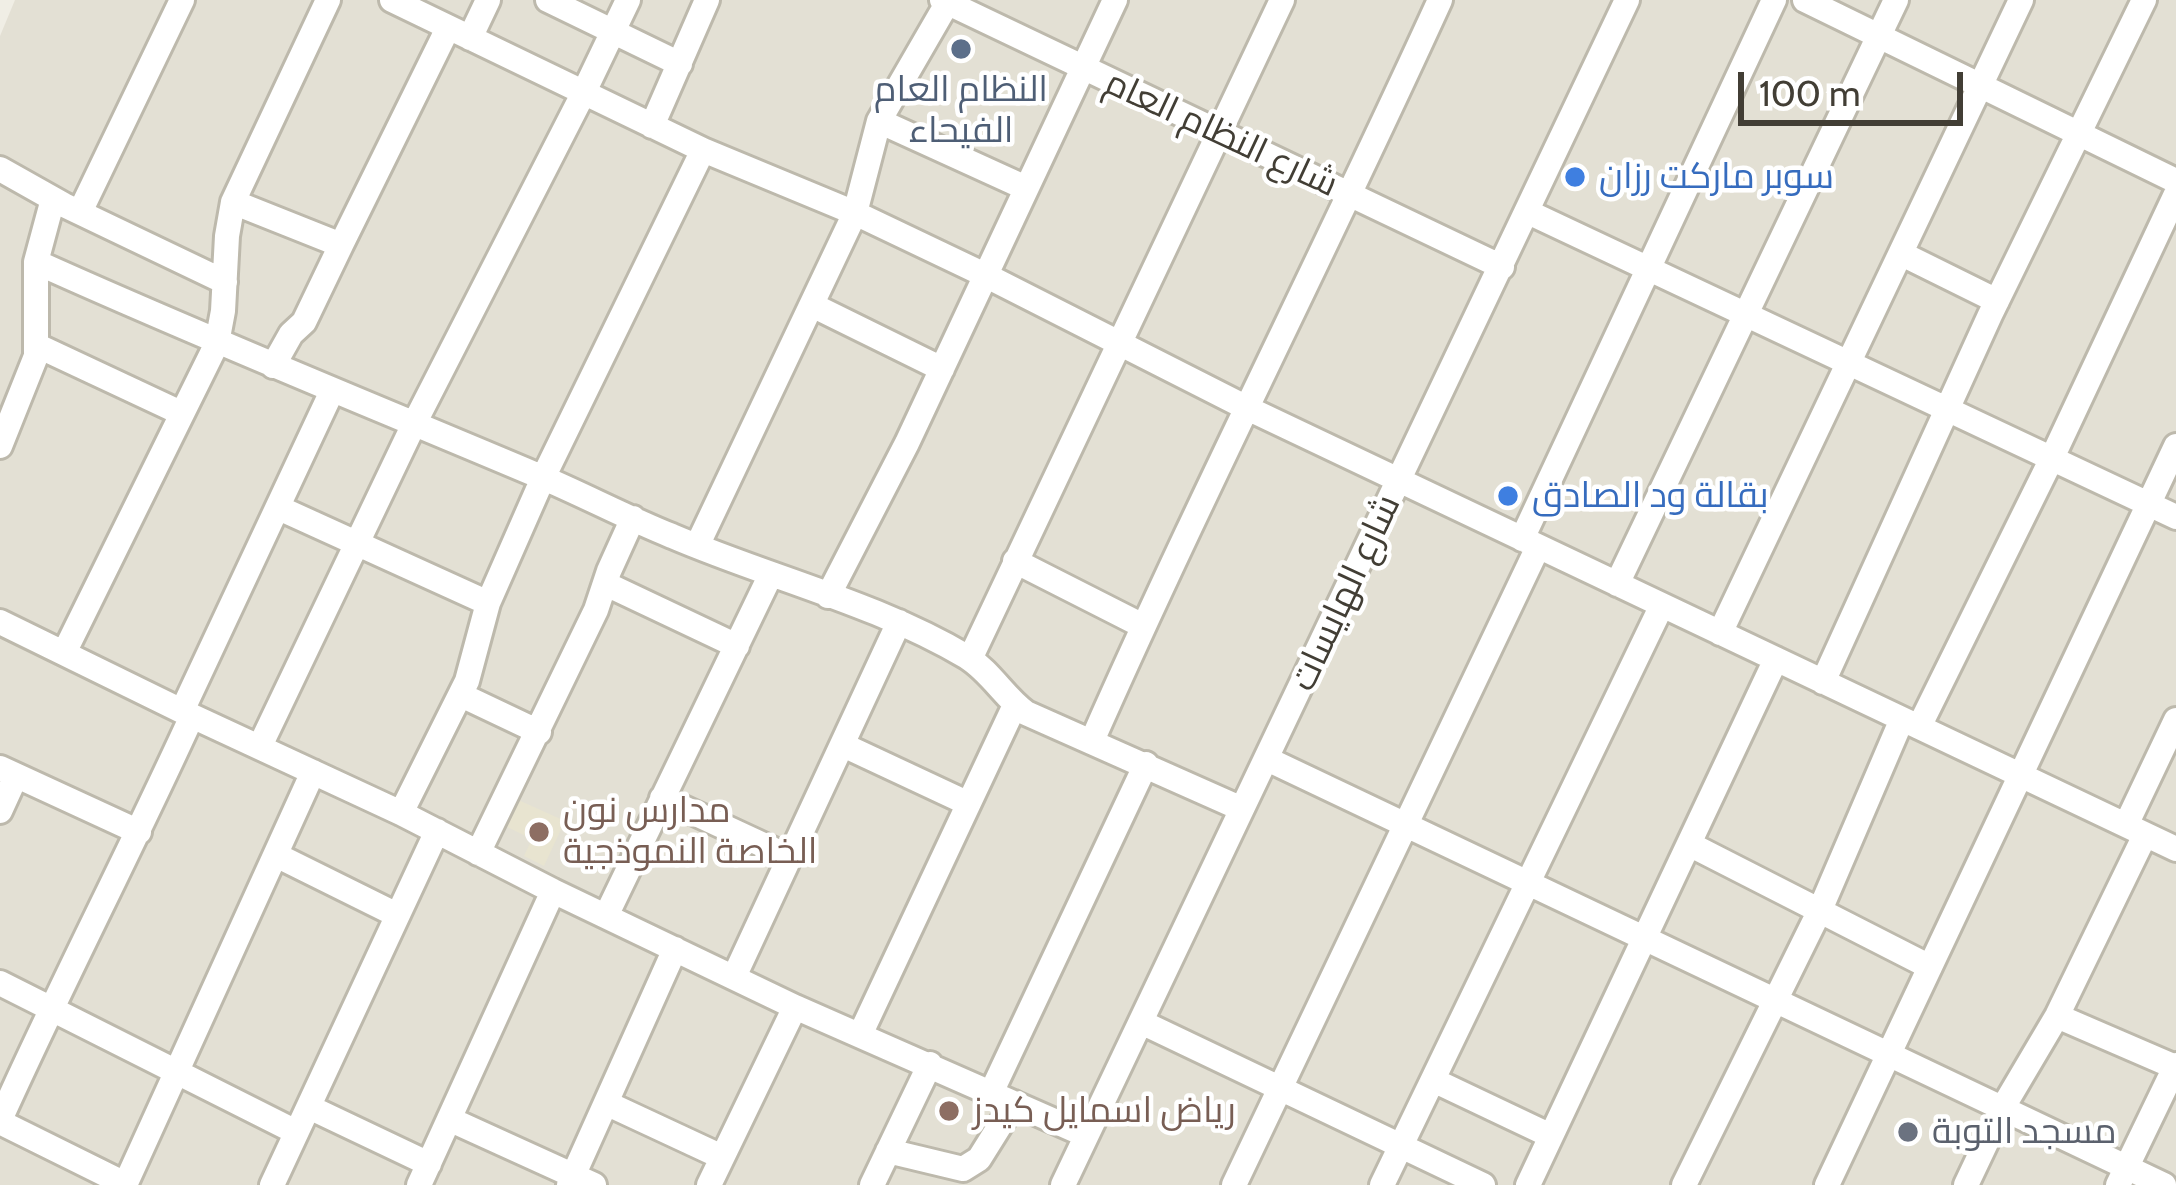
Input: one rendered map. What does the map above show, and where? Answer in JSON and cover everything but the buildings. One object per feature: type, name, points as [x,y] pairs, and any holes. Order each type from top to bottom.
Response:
[{"type":"street","points":[[80,212],[182,0]]},
{"type":"street","points":[[64,653],[217,343],[233,202],[328,0]]},
{"type":"street","points":[[392,0],[703,150],[985,274],[1247,408],[2176,849]]},
{"type":"street","points":[[273,366],[291,334],[304,322],[341,245],[459,33],[488,0]]},
{"type":"street","points":[[548,0],[680,64]]},
{"type":"street","points":[[260,746],[414,424],[628,0]]},
{"type":"street","points":[[652,126],[707,0]]},
{"type":"street","points":[[829,596],[942,369],[1115,0]]},
{"type":"street","points":[[970,659],[1282,0]]},
{"type":"street","points":[[1092,741],[1440,0]]},
{"type":"street","name":"شارع الهايسات","points":[[1063,1185],[1627,0]]},
{"type":"street","points":[[1234,1185],[1406,825],[1648,269],[1774,0]]},
{"type":"street","points":[[1805,0],[2176,181]]},
{"type":"street","points":[[1617,584],[1896,0]]},
{"type":"street","points":[[1720,633],[2021,0]]},
{"type":"street","points":[[1823,682],[1997,301],[2144,0]]},
{"type":"street","points":[[697,546],[855,213],[879,121],[946,1]]},
{"type":"street","name":"شارع النظام العام","points":[[946,1],[1502,267]]},
{"type":"street","points":[[879,121],[1026,188]]},
{"type":"street","points":[[401,813],[461,695],[488,603],[542,478],[703,150]]},
{"type":"street","points":[[0,169],[225,282]]},
{"type":"street","points":[[1684,1185],[1910,723],[2052,458],[2176,194]]},
{"type":"street","points":[[0,446],[38,346],[36,262],[53,199]]},
{"type":"street","points":[[233,202],[341,245]]},
{"type":"street","points":[[1528,212],[2176,517]]},
{"type":"street","points":[[1902,254],[1997,301]]},
{"type":"street","points":[[36,262],[697,546],[898,622],[970,659],[1015,705],[1043,722],[1243,809]]},
{"type":"street","points":[[812,305],[942,369]]},
{"type":"street","points":[[38,346],[181,413]]},
{"type":"street","points":[[313,772],[125,1185],[0,1121],[50,1008],[139,832],[187,713],[332,391]]},
{"type":"street","points":[[1827,1185],[2176,446]]},
{"type":"street","points":[[279,508],[488,603]]},
{"type":"street","points":[[478,853],[539,732],[633,518]]},
{"type":"street","points":[[1015,561],[1143,626]]},
{"type":"street","points":[[606,916],[771,574]]},
{"type":"street","points":[[606,584],[737,646]]},
{"type":"street","points":[[1382,1185],[1661,605]]},
{"type":"street","points":[[0,622],[795,1007],[1086,1135]]},
{"type":"street","points":[[734,977],[898,622]]},
{"type":"street","points":[[1528,1185],[1776,659]]},
{"type":"street","points":[[461,695],[539,732]]},
{"type":"street","points":[[860,1035],[1015,705]]},
{"type":"street","points":[[1966,1185],[2002,1109],[2057,1016],[2176,720]]},
{"type":"street","points":[[842,745],[967,803]]},
{"type":"street","points":[[1268,759],[2002,1109],[2122,1176],[2164,1185]]},
{"type":"street","points":[[888,1151],[963,1169],[979,1159],[1146,764]]},
{"type":"street","points":[[0,811],[8,772],[139,832]]},
{"type":"street","points":[[662,798],[788,857]]},
{"type":"street","points":[[272,1185],[437,831]]},
{"type":"street","points":[[1689,844],[1930,967]]},
{"type":"street","points":[[276,855],[397,915]]},
{"type":"street","points":[[309,1107],[424,1174],[553,891]]},
{"type":"street","points":[[449,1119],[579,1182],[607,1102],[675,949]]},
{"type":"street","points":[[0,983],[296,1132]]},
{"type":"street","points":[[709,1185],[795,1007]]},
{"type":"street","points":[[2057,1016],[2175,1066],[2122,1176]]},
{"type":"street","points":[[1141,1022],[1484,1185]]},
{"type":"street","points":[[872,1185],[930,1064]]},
{"type":"street","points":[[1433,1080],[1551,1136]]},
{"type":"street","points":[[607,1102],[722,1157]]},
{"type":"shaded area","points":[[15,0],[2176,0],[2176,1185],[0,1185],[0,36]]},
{"type":"shaded area","name":"مدارس نون الخاصة النموذجية","points":[[516,799],[565,821],[544,866],[524,856],[532,839],[503,825]]},
{"type":"place","name":"النظام العام الفيحاء","points":[[961,49]]},
{"type":"place","name":"سوبر ماركت رزان","points":[[1575,177]]},
{"type":"place","name":"بقالة ود الصادق","points":[[1508,496]]},
{"type":"place","name":"مدارس نون الخاصة النموذجية","points":[[539,832]]},
{"type":"place","name":"رياض اسمايل كيدز","points":[[949,1111]]},
{"type":"place","name":"مسجد التوبة","points":[[1908,1132]]}]
